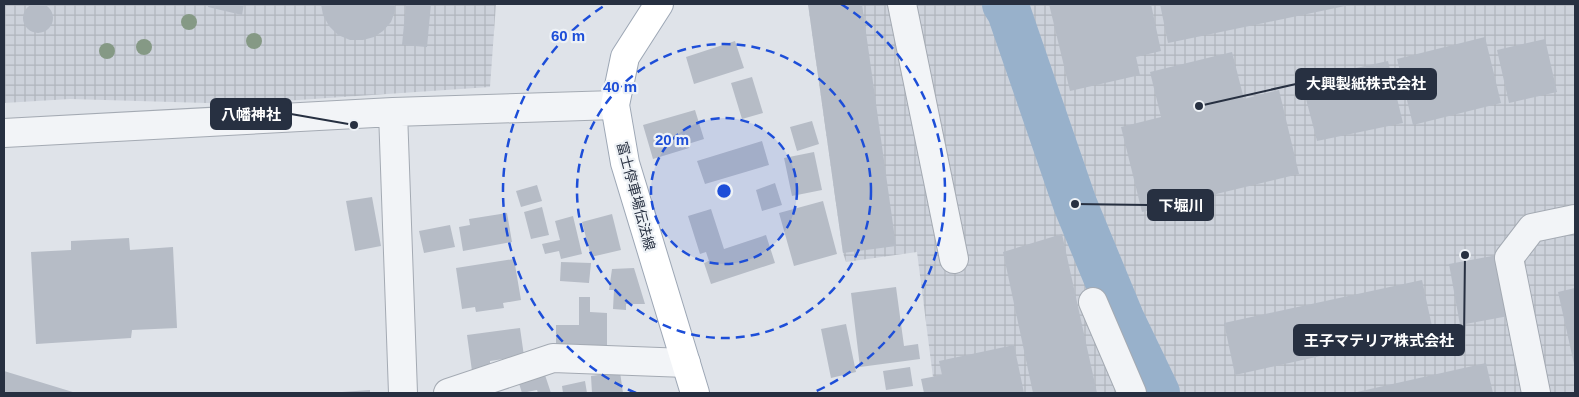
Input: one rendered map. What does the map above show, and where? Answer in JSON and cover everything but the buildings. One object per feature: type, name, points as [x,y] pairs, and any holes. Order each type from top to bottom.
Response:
[{"type":"main road","name":"富士停車場伝法線","points":[[660,4],[625,57],[615,105],[624,163],[695,393]]},
{"type":"street","points":[[902,4],[954,259]]},
{"type":"street","points":[[4,133],[393,112],[615,105]]},
{"type":"street","points":[[393,112],[403,393]]},
{"type":"street","points":[[1536,393],[1509,258],[1532,228],[1575,219]]},
{"type":"street","points":[[1093,302],[1132,393]]},
{"type":"street","points":[[448,393],[552,358],[686,363]]},
{"type":"shaded area","points":[[4,4],[496,4],[490,87],[241,104],[70,99],[4,103]]},
{"type":"shaded area","points":[[808,4],[1575,4],[1575,393],[935,393],[917,252],[846,262],[843,253]]},
{"type":"waterway","points":[[1004,4],[1009,12],[1075,204],[1122,318],[1158,393]]},
{"type":"place","name":"大興製紙株式会社","points":[[1199,106]]},
{"type":"place","name":"八幡神社","points":[[354,125]]},
{"type":"place","name":"下堀川","points":[[1075,204]]},
{"type":"place","name":"王子マテリア株式会社","points":[[1465,255]]}]
